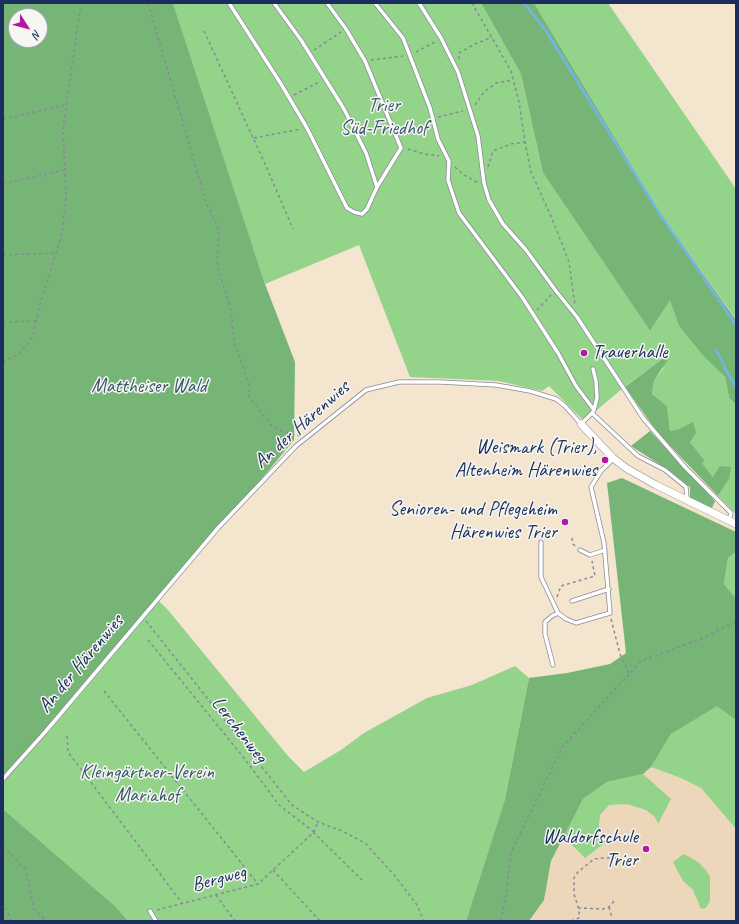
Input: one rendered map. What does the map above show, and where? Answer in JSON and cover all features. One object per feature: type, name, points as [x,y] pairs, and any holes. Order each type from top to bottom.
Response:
[{"type":"street","name":"An der Härenwies","points":[[581,424],[613,458],[626,468],[656,485],[733,522]]},
{"type":"lane","points":[[229,3],[281,84],[307,128],[347,208],[362,214],[367,209],[377,187],[401,148],[365,61],[346,29],[327,3]]},
{"type":"lane","points":[[274,3],[310,53],[344,109],[366,153],[377,187]]},
{"type":"lane","points":[[375,3],[403,38],[410,55],[430,108],[438,139],[449,161],[448,180],[459,213],[522,297],[558,353],[576,386],[593,411],[638,456],[664,470],[686,487],[687,499]]},
{"type":"lane","points":[[419,3],[442,38],[458,72],[478,136],[484,183],[489,200],[503,224],[526,250],[577,317],[643,418],[685,467],[731,513],[733,522]]},
{"type":"lane","points":[[581,424],[593,411],[597,398],[596,381],[593,370]]},
{"type":"lane","name":"An der Härenwies","points":[[3,779],[46,731],[218,528],[296,446],[366,390],[399,382],[440,382],[496,385],[530,391],[556,399],[572,412],[581,424]]},
{"type":"lane","points":[[540,542],[541,577],[558,613],[566,619],[576,623],[610,613],[605,550],[591,487],[613,458]]},
{"type":"lane","points":[[580,550],[590,555],[605,550]]},
{"type":"lane","points":[[572,601],[609,589]]},
{"type":"lane","points":[[553,665],[545,634],[545,622],[558,613]]},
{"type":"lane","points":[[150,911],[156,921]]},
{"type":"path","points":[[3,362],[18,354],[33,336],[62,234],[66,194],[63,129],[81,3]]},
{"type":"path","points":[[148,3],[206,202],[219,230],[217,264],[231,310],[234,341],[249,384],[250,397],[271,425],[290,434],[308,437]]},
{"type":"path","points":[[472,3],[511,71],[519,102],[531,172],[551,216],[568,262],[577,317]]},
{"type":"path","points":[[310,53],[346,29]]},
{"type":"path","points":[[204,30],[254,138],[293,230]]},
{"type":"path","points":[[458,72],[460,53],[492,36]]},
{"type":"path","points":[[410,55],[431,45]]},
{"type":"path","points":[[365,61],[402,56]]},
{"type":"path","points":[[301,93],[326,78]]},
{"type":"path","points":[[444,115],[470,110],[484,92],[496,84],[513,80]]},
{"type":"path","points":[[3,119],[66,105]]},
{"type":"path","points":[[254,138],[307,128]]},
{"type":"path","points":[[401,148],[413,149],[424,154],[439,156],[449,161],[464,175],[478,183],[484,183],[493,151],[511,144],[525,142]]},
{"type":"path","points":[[3,184],[65,170]]},
{"type":"path","points":[[3,255],[56,253]]},
{"type":"path","points":[[533,315],[548,298]]},
{"type":"path","points":[[3,322],[36,322]]},
{"type":"path","points":[[572,538],[573,544],[580,550]]},
{"type":"path","points":[[553,603],[561,586],[595,576],[590,555]]},
{"type":"path","points":[[610,613],[620,654],[629,674]]},
{"type":"path","points":[[143,617],[292,805],[318,822],[342,831],[365,843],[395,876],[417,905],[424,921]]},
{"type":"path","points":[[501,921],[506,895],[511,852],[563,746],[641,661],[701,639],[736,621]]},
{"type":"path","name":"Lerchenweg","points":[[148,640],[244,758],[278,806],[314,832],[364,882]]},
{"type":"path","points":[[104,691],[258,884]]},
{"type":"path","points":[[67,736],[68,752],[182,903]]},
{"type":"path","name":"Bergweg","points":[[150,911],[258,884],[314,832],[318,822]]},
{"type":"path","points":[[3,846],[26,870],[34,909],[46,921]]},
{"type":"path","points":[[571,921],[579,918],[574,894],[574,878],[578,872],[594,860],[609,857],[624,859],[632,862]]},
{"type":"path","points":[[273,870],[320,921]]},
{"type":"path","points":[[216,895],[235,921]]},
{"type":"path","points":[[578,908],[584,907],[597,910],[603,909],[609,907],[616,898]]},
{"type":"path","points":[[3,902],[11,921]]},
{"type":"path","points":[[609,907],[612,914],[611,917]]},
{"type":"shaded area","name":"Waldorfschule Trier","points":[[651,767],[681,778],[701,788],[736,829],[736,921],[529,921],[544,900],[551,861],[583,799],[643,774]]},
{"type":"green space","name":"Mattheiser Wald","points":[[3,3],[173,3],[265,284],[295,362],[294,440],[150,612],[3,776]]},
{"type":"green space","name":"Trier Süd-Friedhof","points":[[173,3],[481,3],[521,74],[543,173],[650,331],[670,299],[679,326],[705,358],[725,377],[729,398],[736,404],[736,514],[718,496],[729,479],[713,477],[702,463],[705,461],[690,442],[693,423],[670,431],[667,406],[652,394],[654,381],[663,369],[666,356],[623,388],[597,410],[582,419],[549,386],[542,391],[499,381],[410,377],[359,245],[265,284]]},
{"type":"green space","points":[[481,3],[534,3],[660,213],[736,320],[736,404],[729,398],[725,377],[705,358],[679,326],[670,300],[650,331],[543,173],[521,74]]},
{"type":"green space","points":[[534,3],[608,3],[736,189],[736,319],[660,213]]},
{"type":"green space","points":[[666,356],[669,358],[654,381],[652,394],[667,406],[670,431],[679,429],[693,422],[696,433],[690,442],[705,461],[702,463],[713,477],[720,466],[731,467],[729,479],[718,496],[658,433],[625,387]]},
{"type":"green space","points":[[650,431],[715,501],[712,508],[690,498],[690,487],[665,468],[631,446]]},
{"type":"green space","points":[[622,478],[736,532],[736,552],[728,558],[724,584],[736,599],[736,720],[717,706],[671,734],[651,767],[643,774],[607,782],[583,799],[551,861],[544,900],[529,921],[466,921],[505,799],[529,678],[567,673],[610,664],[626,653],[607,483]]},
{"type":"green space","points":[[736,552],[735,599],[724,584],[728,558]]},
{"type":"green space","name":"Kleingärtner-Verein Mariahof","points":[[159,601],[288,756],[304,772],[341,750],[364,733],[427,698],[472,685],[515,666],[529,678],[505,799],[466,921],[128,921],[115,906],[3,809],[3,776]]},
{"type":"green space","points":[[717,705],[736,720],[736,829],[701,788],[681,778],[651,767],[671,734]]},
{"type":"green space","points":[[643,774],[671,799],[658,824],[655,817],[646,810],[627,804],[609,805],[600,815],[599,824],[599,837],[606,842],[585,858],[563,836],[583,799],[607,782]]},
{"type":"green space","points":[[3,809],[115,906],[128,921],[3,921]]},
{"type":"green space","points":[[684,854],[698,862],[706,870],[710,877],[710,901],[706,908],[701,909],[693,890],[683,881],[673,862]]},
{"type":"waterway","points":[[524,3],[546,31],[659,213],[736,325]]},
{"type":"waterway","points":[[716,349],[736,387]]},
{"type":"place","name":"Trauerhalle","points":[[584,353]]},
{"type":"place","name":"Weismark (Trier), Altenheim Härenwies","points":[[605,460]]},
{"type":"place","name":"Senioren- und Pflegeheim Härenwies Trier","points":[[565,522]]},
{"type":"place","name":"Waldorfschule Trier","points":[[646,849]]}]
